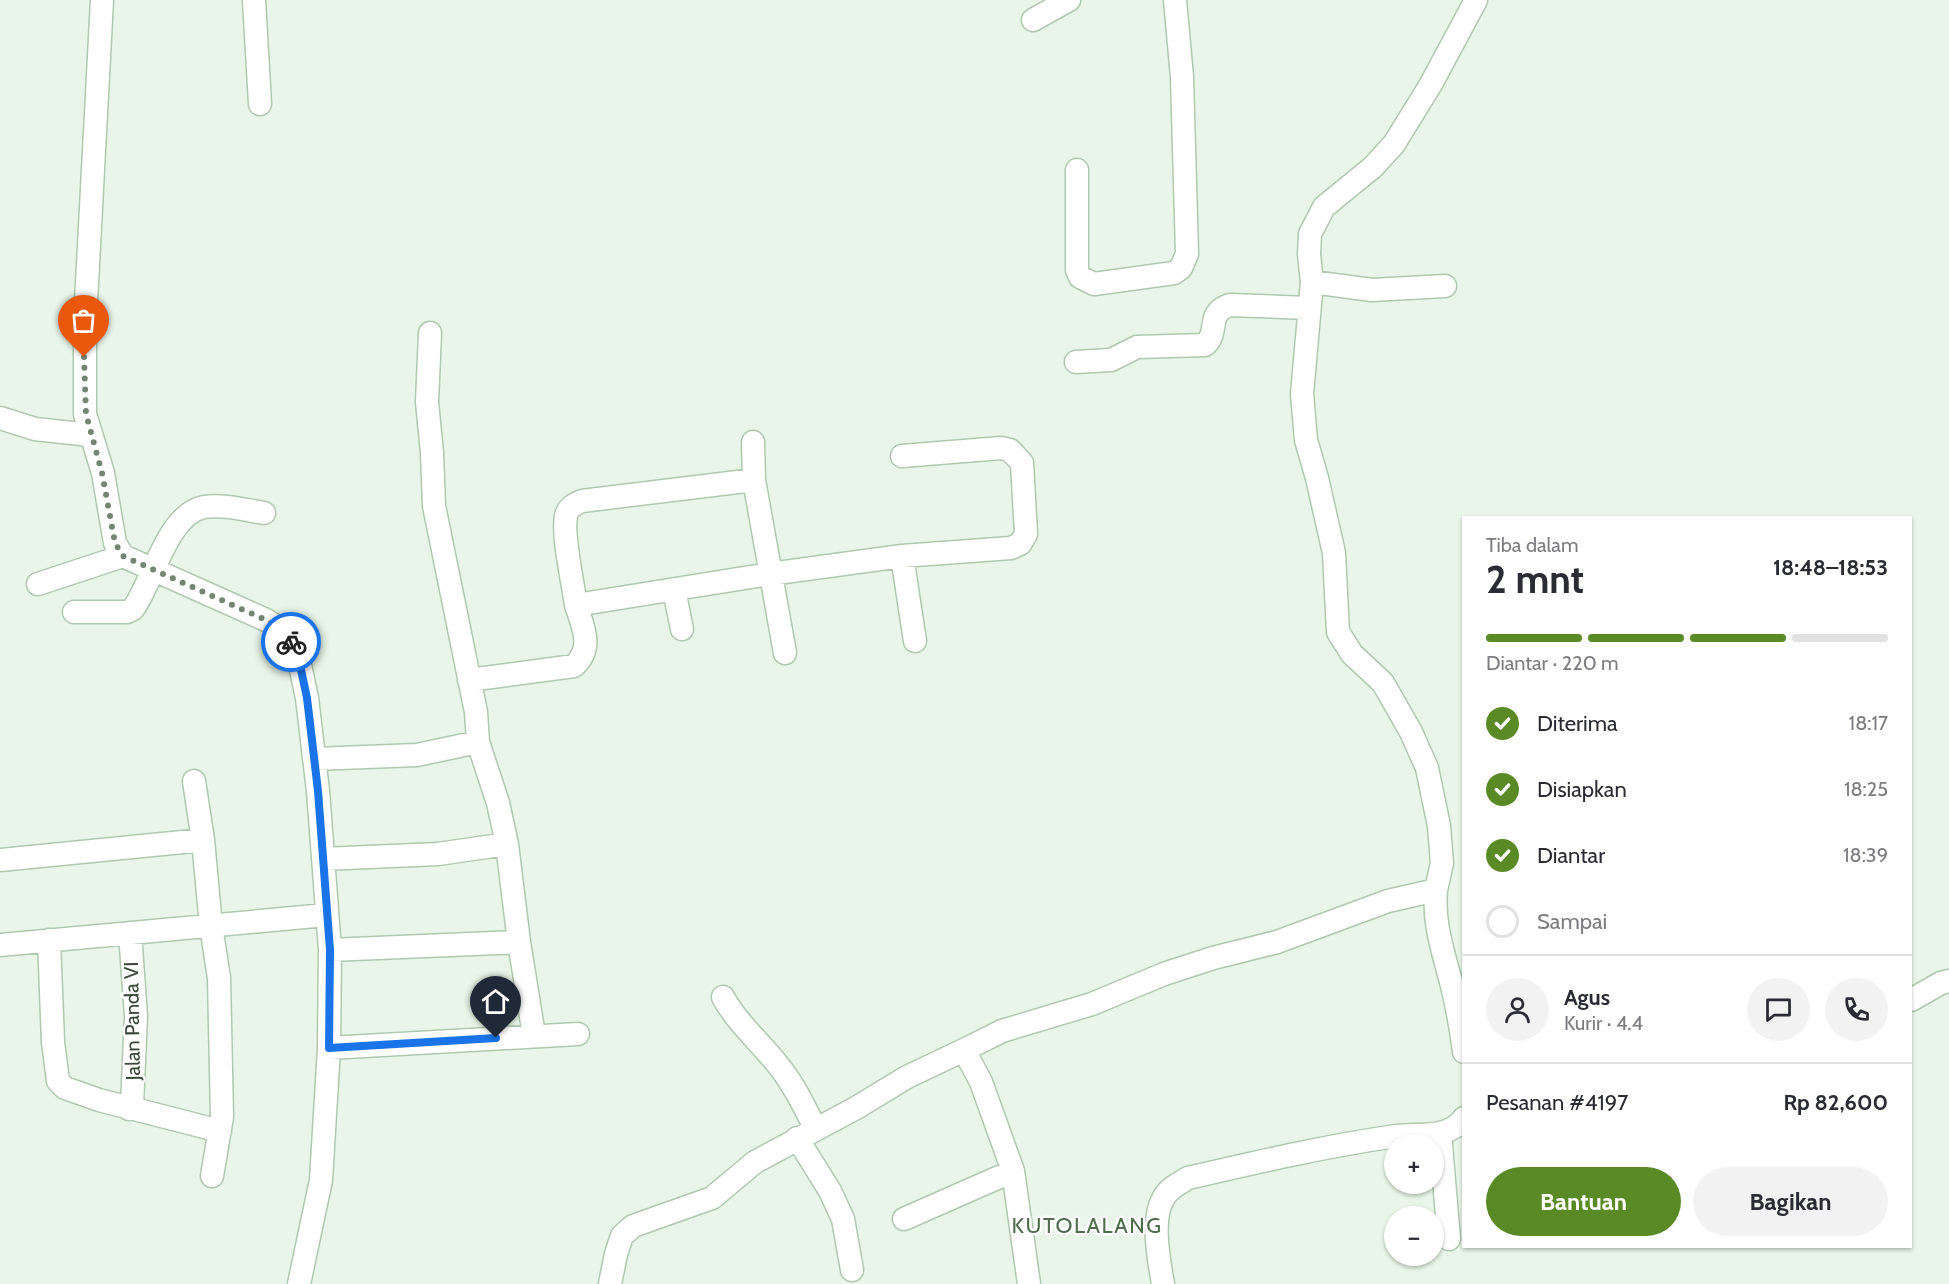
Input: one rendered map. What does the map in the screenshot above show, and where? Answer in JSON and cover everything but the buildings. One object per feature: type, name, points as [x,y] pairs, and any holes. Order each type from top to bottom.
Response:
[{"type":"street","points":[[102,0],[85,321],[86,414],[102,473],[115,543],[123,556],[266,620],[280,629],[291,642],[300,665],[307,698],[330,950],[329,1048],[321,1180],[299,1284]]},
{"type":"street","points":[[254,0],[260,104]]},
{"type":"street","points":[[1033,20],[1070,0]]},
{"type":"street","points":[[1077,170],[1077,270],[1080,276],[1094,284],[1174,273],[1181,268],[1187,254],[1182,77],[1175,0]]},
{"type":"street","points":[[1462,1041],[1451,982],[1439,940],[1434,905],[1442,863],[1439,826],[1427,768],[1412,732],[1383,683],[1352,654],[1338,632],[1334,553],[1306,440],[1302,394],[1312,282],[1309,255],[1310,234],[1324,207],[1373,167],[1394,144],[1431,84],[1476,0]]},
{"type":"street","points":[[1312,282],[1372,290],[1445,286]]},
{"type":"street","points":[[1076,362],[1111,360],[1137,347],[1205,345],[1209,341],[1215,314],[1230,304],[1308,308]]},
{"type":"street","points":[[430,333],[427,402],[434,506],[476,712],[478,742],[498,803],[507,844],[519,942],[534,1035]]},
{"type":"street","points":[[0,418],[35,429],[90,435]]},
{"type":"street","points":[[753,442],[754,480],[785,653]]},
{"type":"street","points":[[576,605],[770,574],[902,556],[1011,548],[1020,544],[1026,534],[1023,463],[1010,450],[1001,448],[902,456]]},
{"type":"street","points":[[469,680],[574,666],[584,653],[585,630],[576,605],[566,532],[566,516],[574,504],[582,501],[754,480]]},
{"type":"street","points":[[74,612],[127,612],[133,609],[172,534],[182,520],[202,507],[223,507],[264,513]]},
{"type":"street","points":[[38,584],[123,556]]},
{"type":"street","points":[[902,556],[915,640]]},
{"type":"street","points":[[674,590],[682,629]]},
{"type":"street","points":[[314,759],[417,755],[478,742]]},
{"type":"street","points":[[194,781],[219,978],[222,1117],[212,1176]]},
{"type":"street","points":[[0,860],[203,840]]},
{"type":"street","points":[[323,859],[438,854],[507,844]]},
{"type":"street","points":[[610,1284],[615,1254],[622,1236],[633,1226],[712,1198],[754,1162],[907,1077],[1002,1031],[1092,1004],[1164,974],[1213,958],[1276,942],[1388,901],[1436,890]]},
{"type":"street","points":[[0,945],[326,915]]},
{"type":"street","name":"Jalan Panda VI","points":[[129,1108],[132,1105],[136,1016],[130,933]]},
{"type":"street","points":[[49,940],[53,1042],[58,1081],[65,1088],[76,1093],[220,1131]]},
{"type":"street","points":[[330,950],[519,942]]},
{"type":"street","points":[[1912,999],[1949,981]]},
{"type":"street","points":[[723,997],[731,1012],[780,1066],[843,1219],[852,1270]]},
{"type":"street","points":[[329,1048],[578,1034]]},
{"type":"street","points":[[964,1050],[981,1082],[1013,1171],[1029,1284]]},
{"type":"street","points":[[1163,1284],[1157,1222],[1161,1200],[1170,1189],[1188,1178],[1338,1145],[1399,1136],[1440,1133],[1459,1125],[1462,1121]]},
{"type":"street","points":[[1440,1133],[1449,1239]]},
{"type":"street","points":[[904,1219],[1013,1171]]},
{"type":"way so far","points":[[84,357],[86,414],[90,435],[102,473],[115,543],[123,556],[266,620],[280,629],[291,642]]},
{"type":"district","name":"KUTOLALANG","points":[[1087,1225]]},
{"type":"route","points":[[291,642],[300,665],[307,698],[318,791],[330,950],[329,1048],[496,1038]]}]
